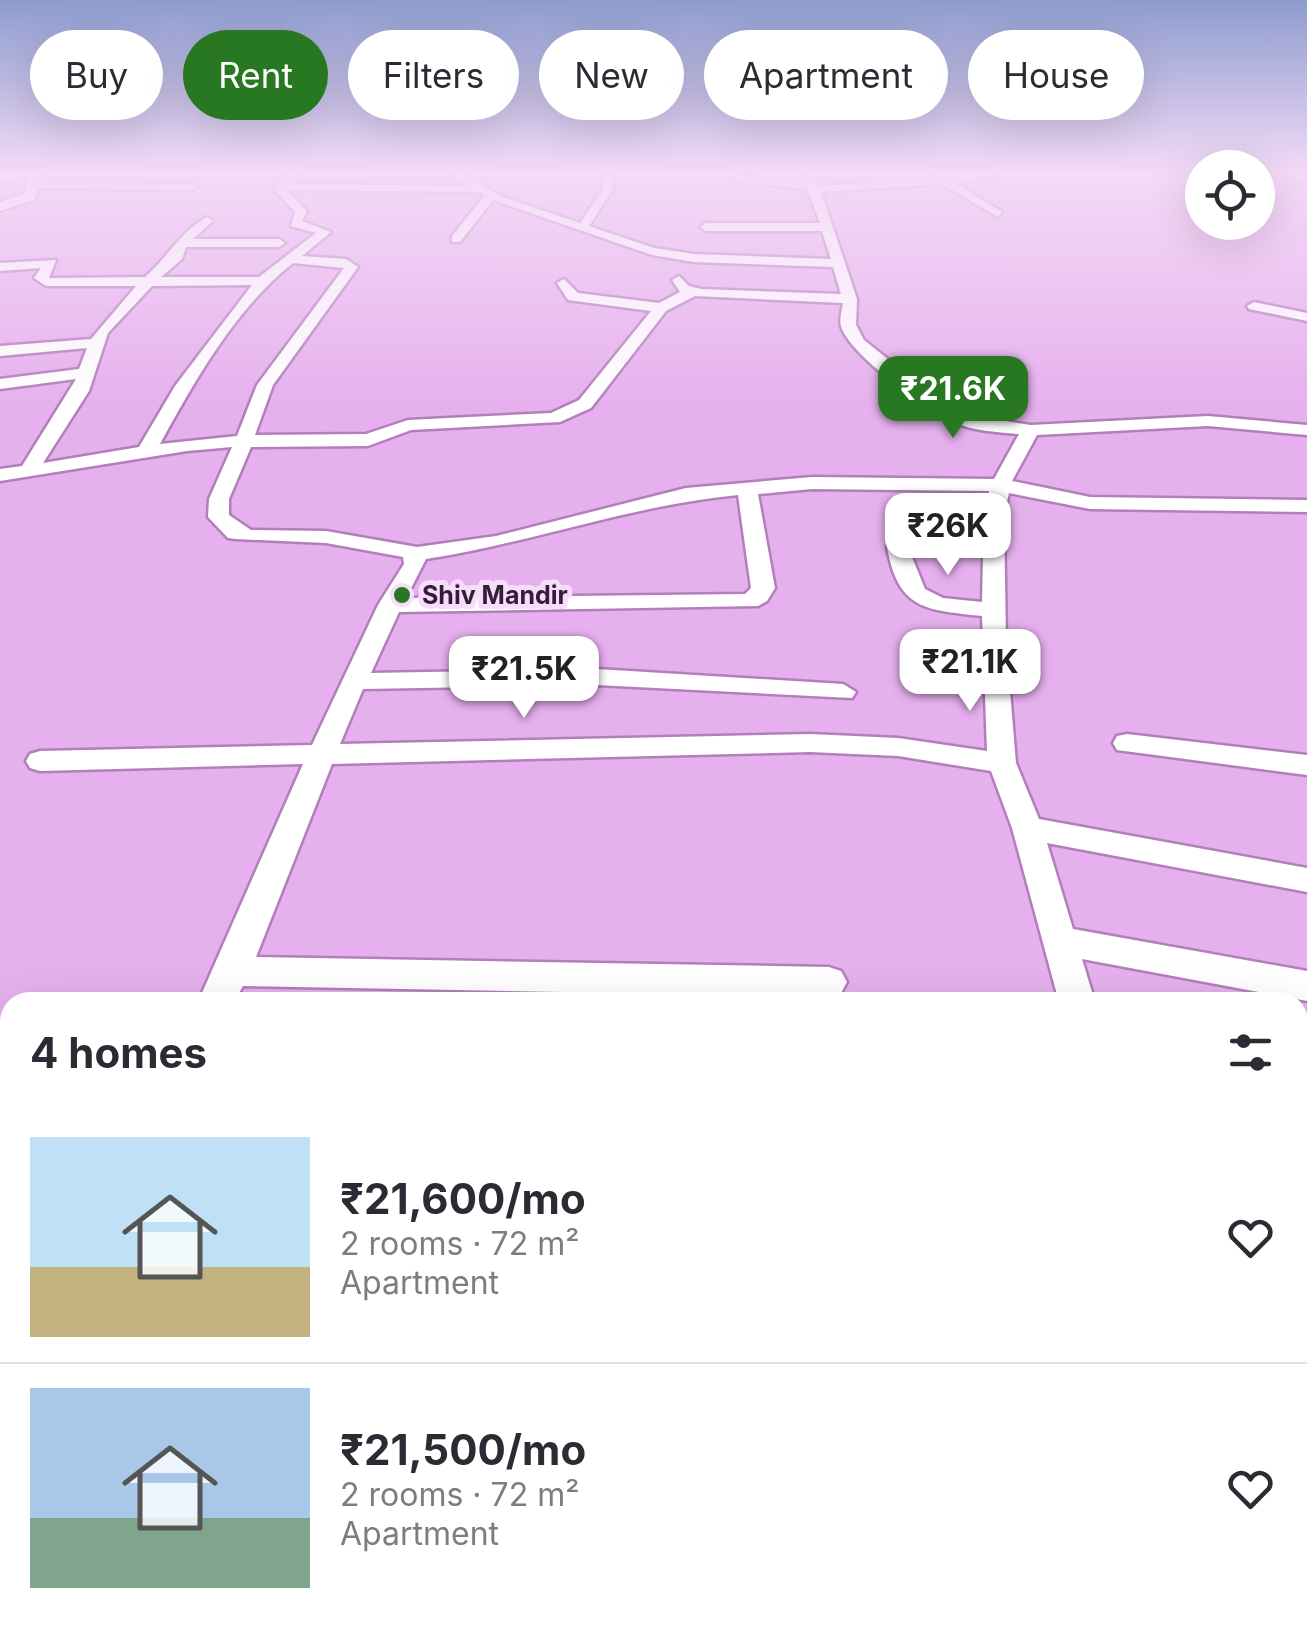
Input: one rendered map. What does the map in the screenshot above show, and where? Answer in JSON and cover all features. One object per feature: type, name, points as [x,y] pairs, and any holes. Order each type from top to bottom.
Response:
[{"type":"street","points":[[28,471],[80,391],[94,343],[117,312],[178,251]]},
{"type":"street","points":[[146,452],[182,390],[283,251]]},
{"type":"street","points":[[284,251],[351,267],[265,385],[219,500],[218,517],[225,526],[251,536],[358,540],[414,554],[548,530],[631,505],[746,487],[876,481],[1000,485],[1090,504],[1307,506]]},
{"type":"street","points":[[656,251],[671,256],[840,263]]},
{"type":"street","points":[[835,251],[850,299],[848,325],[858,343],[933,404],[960,418],[986,426],[1031,430],[1208,420],[1307,430]]},
{"type":"street","points":[[671,256],[680,286],[691,292],[850,299]]},
{"type":"street","points":[[0,267],[51,263],[40,278],[46,282],[262,281]]},
{"type":"street","points":[[564,283],[573,296],[661,308]]},
{"type":"street","points":[[0,476],[244,440],[368,440],[408,425],[528,421],[574,412],[585,404],[661,308],[691,292]]},
{"type":"street","points":[[1254,306],[1307,317]]},
{"type":"street","points":[[0,351],[94,343]]},
{"type":"street","points":[[0,384],[86,374]]},
{"type":"street","points":[[1031,430],[1000,485],[994,514],[993,610],[1002,763],[1027,828],[1075,992]]},
{"type":"street","points":[[390,605],[750,601],[763,588],[746,487]]},
{"type":"street","points":[[898,547],[907,587],[921,598],[993,610]]},
{"type":"street","points":[[221,992],[390,605],[415,564],[414,554]]},
{"type":"street","points":[[356,682],[596,677],[843,692]]},
{"type":"street","points":[[1127,742],[1307,765]]},
{"type":"street","points":[[40,761],[810,743],[898,747],[1002,763]]},
{"type":"street","points":[[1027,828],[1307,880]]},
{"type":"street","points":[[1062,940],[1307,986]]},
{"type":"street","points":[[233,970],[829,982]]},
{"type":"place","name":"Shiv Mandir","points":[[402,595]]}]
